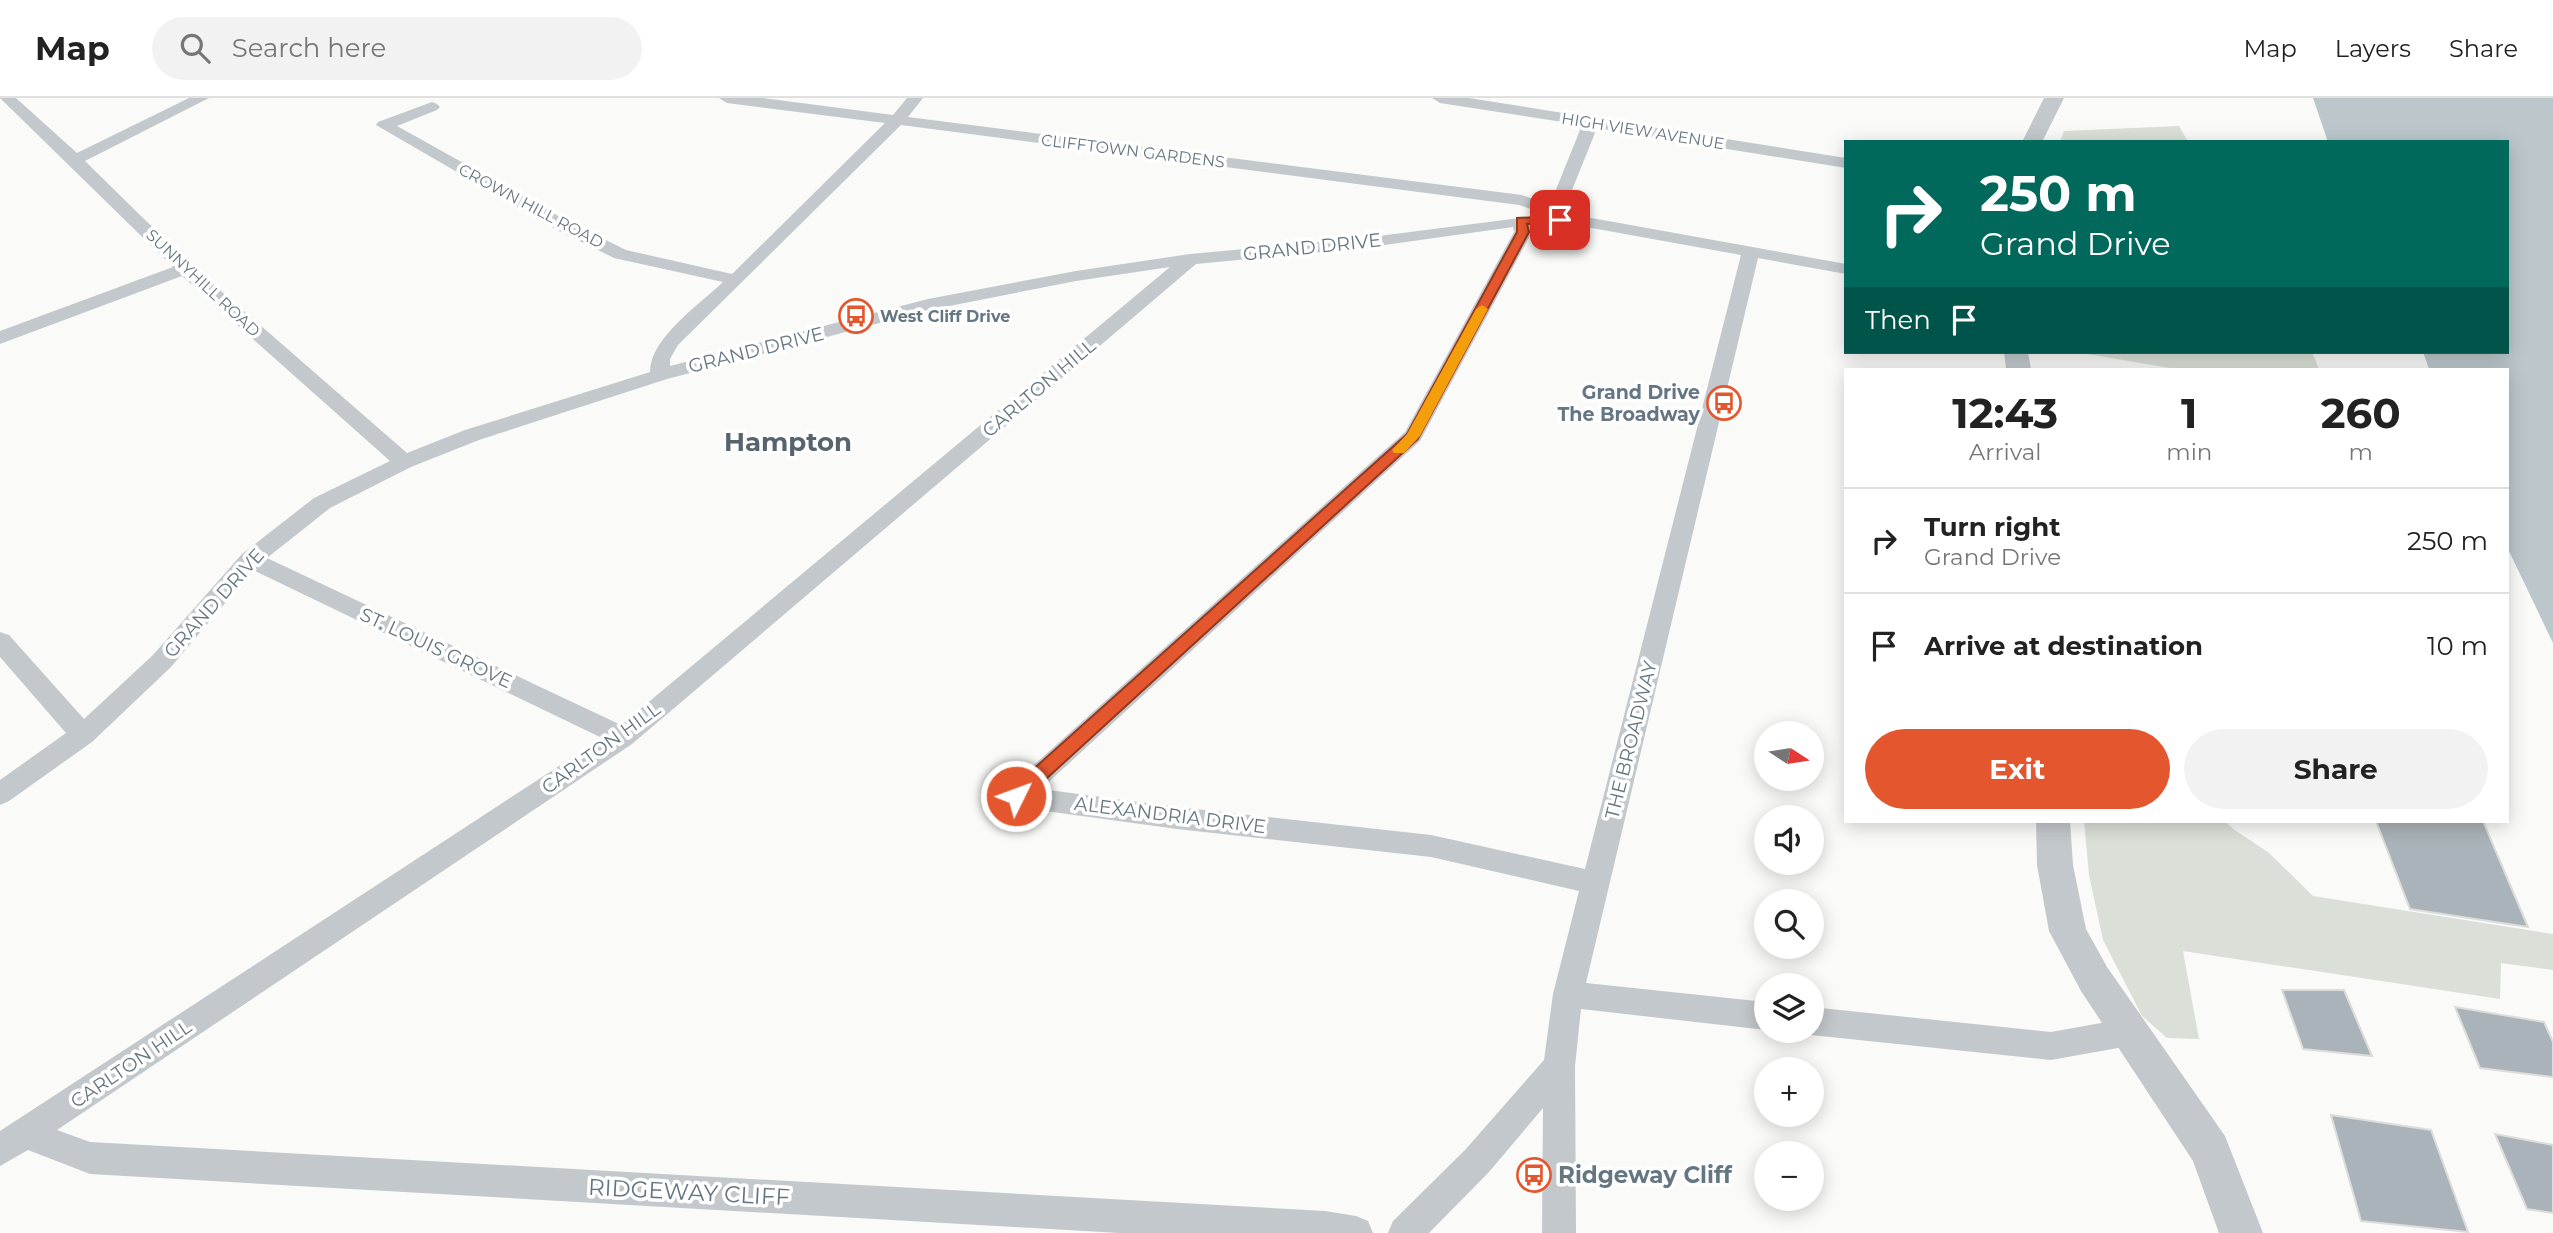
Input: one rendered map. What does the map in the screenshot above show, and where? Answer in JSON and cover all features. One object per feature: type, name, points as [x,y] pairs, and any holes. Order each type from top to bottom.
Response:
[{"type":"street","name":"SUNNYHILL ROAD","points":[[7,98],[75,160],[186,270],[404,462]]},
{"type":"street","points":[[75,160],[201,98]]},
{"type":"street","name":"CLIFFTOWN GARDENS","points":[[727,98],[1522,200],[1535,215]]},
{"type":"street","points":[[660,374],[660,359],[670,342],[896,121],[915,98]]},
{"type":"street","name":"HIGH VIEW AVENUE","points":[[1440,98],[1844,163]]},
{"type":"street","points":[[2033,140],[2054,98]]},
{"type":"street","name":"CROWN HILL ROAD","points":[[432,107],[384,125],[563,226],[620,254],[736,280]]},
{"type":"street","points":[[1535,215],[1560,201],[1591,123]]},
{"type":"street","name":"GRAND DRIVE","points":[[0,794],[83,736],[162,661],[250,559],[322,503],[404,462],[488,429],[660,374],[928,306],[1076,276],[1191,259],[1363,243],[1535,215],[1844,269]]},
{"type":"street","name":"ALEXANDRIA DRIVE","points":[[1535,215],[1523,232],[1413,436],[1016,796],[1177,818],[1431,846],[1595,883]]},
{"type":"street","name":"THE BROADWAY","points":[[1559,1233],[1559,1066],[1568,994],[1750,253]]},
{"type":"street","name":"CARLTON HILL","points":[[13,1142],[623,737],[1191,259]]},
{"type":"street","points":[[0,338],[186,270]]},
{"type":"street","name":"ST. LOUIS GROVE","points":[[250,559],[623,737]]},
{"type":"street","points":[[0,641],[83,736]]},
{"type":"street","points":[[2053,823],[2055,865],[2068,931],[2094,979],[2210,1150],[2241,1233]]},
{"type":"street","points":[[1568,994],[1754,1015]]},
{"type":"street","points":[[1824,1022],[2051,1046],[2129,1032]]},
{"type":"street","points":[[1405,1233],[1477,1161],[1559,1066]]},
{"type":"street","name":"RIDGEWAY CLIFF","points":[[13,1142],[90,1158],[1325,1228],[1356,1233]]},
{"type":"shaded area","points":[[2313,98],[2553,98],[2553,643],[2509,551],[2509,368],[2429,368],[2424,354],[2509,354],[2509,140],[2327,140]]},
{"type":"shaded area","points":[[2179,126],[2187,140],[2061,140],[2064,131]]},
{"type":"shaded area","points":[[2088,354],[2313,354],[2319,368],[2169,368]]},
{"type":"shaded area","points":[[2084,823],[2226,823],[2268,852],[2313,896],[2553,934],[2553,970],[2501,963],[2500,999],[2183,951],[2199,1039],[2167,1038],[2142,1016],[2103,940],[2089,875]]},
{"type":"building","points":[[2377,823],[2484,823],[2528,927],[2410,909]]},
{"type":"building","points":[[2282,990],[2344,990],[2372,1056],[2303,1049]]},
{"type":"building","points":[[2455,1007],[2544,1022],[2553,1042],[2553,1077],[2480,1068]]},
{"type":"building","points":[[2331,1115],[2431,1130],[2468,1232],[2361,1221]]},
{"type":"building","points":[[2495,1134],[2553,1145],[2553,1213],[2527,1209]]},
{"type":"slow traffic","points":[[1399,450],[1413,436],[1482,309]]},
{"type":"place","name":"West Cliff Drive","points":[[856,316]]},
{"type":"place","name":"Grand Drive The Broadway","points":[[1724,403]]},
{"type":"place","name":"Ridgeway Cliff","points":[[1534,1175]]},
{"type":"district","name":"Hampton","points":[[788,442]]},
{"type":"route","points":[[1016,796],[1413,436],[1523,232],[1521,221],[1560,220]]}]
